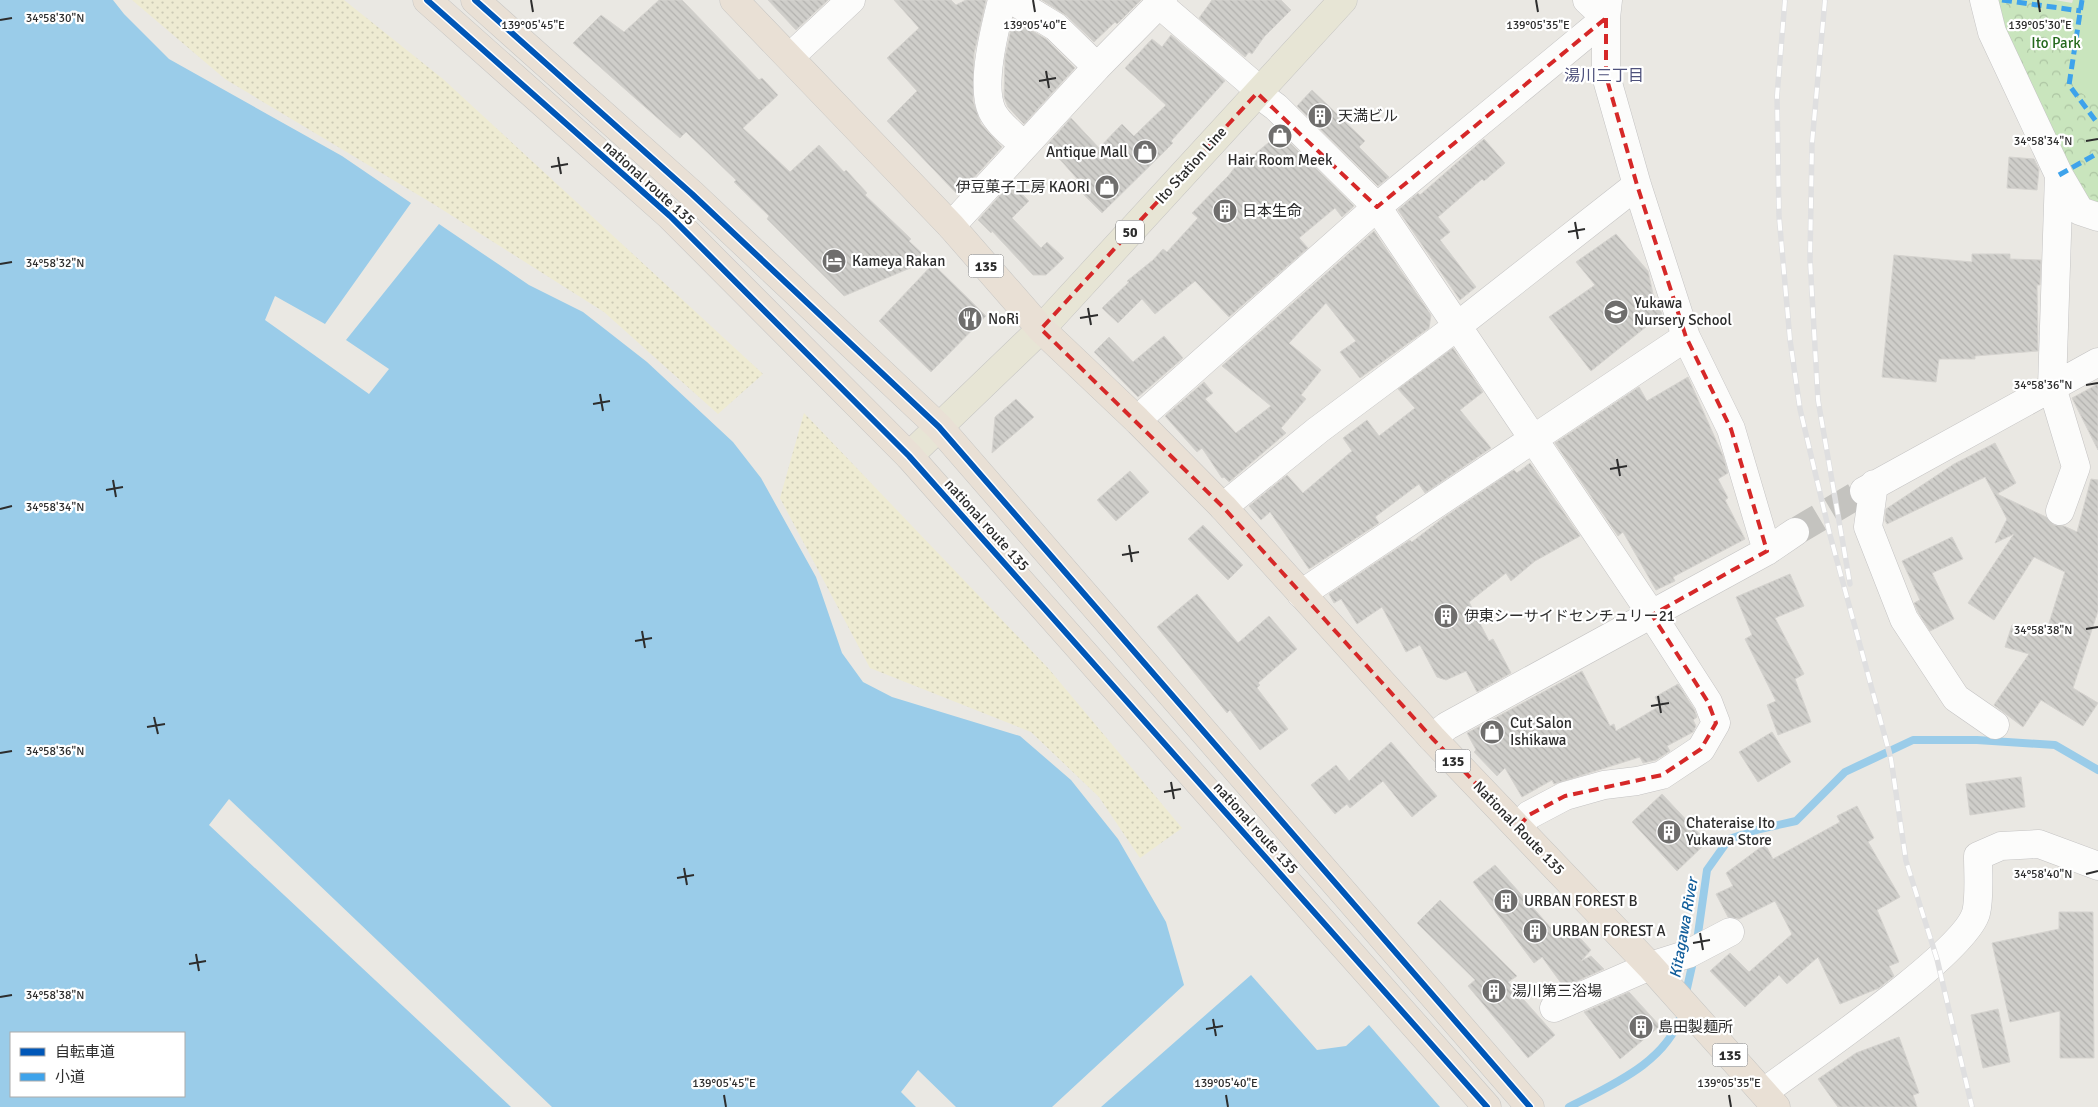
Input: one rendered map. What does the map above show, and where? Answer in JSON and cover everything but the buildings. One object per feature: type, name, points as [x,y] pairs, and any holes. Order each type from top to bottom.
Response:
[{"type":"highway","name":"national route 135","points":[[427,0],[670,216],[909,456],[1487,1107]]},
{"type":"highway","name":"national route 135","points":[[475,0],[692,194],[939,428],[1530,1107]]},
{"type":"highway","name":"135","points":[[734,0],[950,226],[1041,329],[1137,420],[1223,507],[1301,594]]},
{"type":"highway","name":"National Route 135","points":[[1301,594],[1432,738],[1650,966],[1770,1099]]},
{"type":"main road","name":"Ito Station Line","points":[[909,456],[1041,329],[1343,0]]},
{"type":"street","points":[[790,57],[851,0]]},
{"type":"street","points":[[1002,0],[988,58],[989,98],[992,112],[1024,146]]},
{"type":"street","points":[[1012,0],[1056,27],[1097,67]]},
{"type":"street","points":[[1587,0],[1607,9]]},
{"type":"street","points":[[1984,0],[1992,32],[2059,175],[2080,211],[2098,217]]},
{"type":"street","points":[[950,226],[1097,67],[1161,2],[1242,76],[1257,93],[1276,107],[1377,207],[1456,327],[1652,615],[1708,702],[1716,723],[1701,749],[1662,775],[1637,781],[1604,785],[1565,796],[1529,815],[1518,826]]},
{"type":"street","points":[[1607,9],[1606,76],[1637,185],[1686,338],[1731,429],[1767,551]]},
{"type":"street","points":[[1137,420],[1377,207],[1607,9]]},
{"type":"street","points":[[2059,175],[2052,387],[2087,467],[2060,511]]},
{"type":"street","points":[[1223,507],[1318,430],[1456,327],[1637,185]]},
{"type":"street","points":[[1301,594],[1686,338]]},
{"type":"street","points":[[1994,725],[1956,698],[1904,619],[1868,527],[1869,487],[2098,362]]},
{"type":"street","points":[[1432,738],[1447,726],[1652,615],[1767,551],[1796,532]]},
{"type":"street","points":[[1770,1099],[1937,959],[1968,926],[1976,913],[1978,856],[2001,846],[2039,844],[2098,866]]},
{"type":"street","points":[[1554,1008],[1650,966],[1688,954],[1721,937]]},
{"type":"highlighted area","points":[[1606,18],[1606,76],[1637,185],[1686,337],[1731,429],[1767,551],[1652,615],[1708,702],[1716,723],[1701,749],[1662,775],[1565,796],[1529,815],[1518,827],[1432,738],[1223,507],[1041,329],[1257,93],[1377,207]]},
{"type":"green space","name":"Ito Park","points":[[1992,0],[2055,0],[2072,3],[2073,0],[2098,0],[2098,207],[2089,204],[2053,144]]},
{"type":"green space","name":"Ito Park","points":[[2006,0],[2043,0],[2052,9],[2063,29],[2073,86],[2098,106],[2098,199],[2089,196],[2070,170],[2043,101],[2009,45]]},
{"type":"sand","points":[[132,0],[344,0],[443,79],[763,374],[718,414],[604,312],[435,205],[225,79]]},
{"type":"sand","points":[[804,413],[1048,668],[1182,828],[1140,858],[1099,797],[1031,732],[870,668],[780,498]]},
{"type":"water","points":[[0,0],[113,0],[124,14],[169,59],[342,156],[411,203],[325,324],[275,296],[265,320],[369,394],[389,369],[346,340],[439,224],[529,285],[583,312],[647,362],[733,442],[761,478],[816,577],[842,653],[863,682],[892,697],[1020,736],[1071,780],[1118,839],[1166,922],[1184,985],[1052,1107],[956,1107],[918,1070],[901,1092],[916,1107],[552,1107],[229,799],[209,825],[511,1107],[0,1107]]},
{"type":"water","points":[[1251,975],[1317,1050],[1346,1046],[1369,1025],[1440,1107],[1101,1107]]},
{"type":"waterway","name":"Kitagawa River","points":[[1697,941],[1707,870],[1729,839],[1760,829],[1796,821],[1845,772],[1913,740],[1977,740],[2055,745],[2098,770]]},
{"type":"waterway","name":"Kitagawa River","points":[[1685,997],[1694,957]]},
{"type":"waterway","name":"Kitagawa River","points":[[1569,1107],[1620,1081],[1652,1058],[1675,1029],[1682,1011]]},
{"type":"tunnel","points":[[1795,532],[1864,491]]},
{"type":"railway","points":[[1785,0],[1777,96],[1779,216],[1790,340],[1800,409],[1830,535],[1891,759],[1906,861],[1937,959],[1972,1107]]},
{"type":"railway","points":[[1825,0],[1812,143],[1810,259],[1818,400],[1850,584]]},
{"type":"marked path","points":[[2002,0],[2081,11]]},
{"type":"marked path","points":[[2082,0],[2069,85],[2098,124]]},
{"type":"marked path","points":[[2059,175],[2098,153]]},
{"type":"cycle path","points":[[427,0],[670,216],[909,456],[1487,1107]]},
{"type":"cycle path","points":[[475,0],[692,194],[939,427],[1530,1107]]},
{"type":"place","name":"天満ビル","points":[[1320,116]]},
{"type":"place","name":"Hair Room Meek","points":[[1280,136]]},
{"type":"place","name":"Antique Mall","points":[[1145,152]]},
{"type":"place","name":"伊豆菓子工房 KAORI","points":[[1107,187]]},
{"type":"place","name":"日本生命","points":[[1225,211]]},
{"type":"place","name":"Kameya Rakan","points":[[834,261]]},
{"type":"place","name":"Yukawa Nursery School","points":[[1616,312]]},
{"type":"place","name":"NoRi","points":[[970,319]]},
{"type":"place","name":"伊東シーサイドセンチュリー21","points":[[1446,616]]},
{"type":"place","name":"Cut Salon Ishikawa","points":[[1492,732]]},
{"type":"place","name":"Chateraise Ito Yukawa Store","points":[[1669,832]]},
{"type":"place","name":"URBAN FOREST B","points":[[1506,901]]},
{"type":"place","name":"URBAN FOREST A","points":[[1535,931]]},
{"type":"place","name":"湯川第三浴場","points":[[1494,991]]},
{"type":"place","name":"島田製麺所","points":[[1641,1027]]},
{"type":"district","name":"湯川三丁目","points":[[1604,75]]}]
